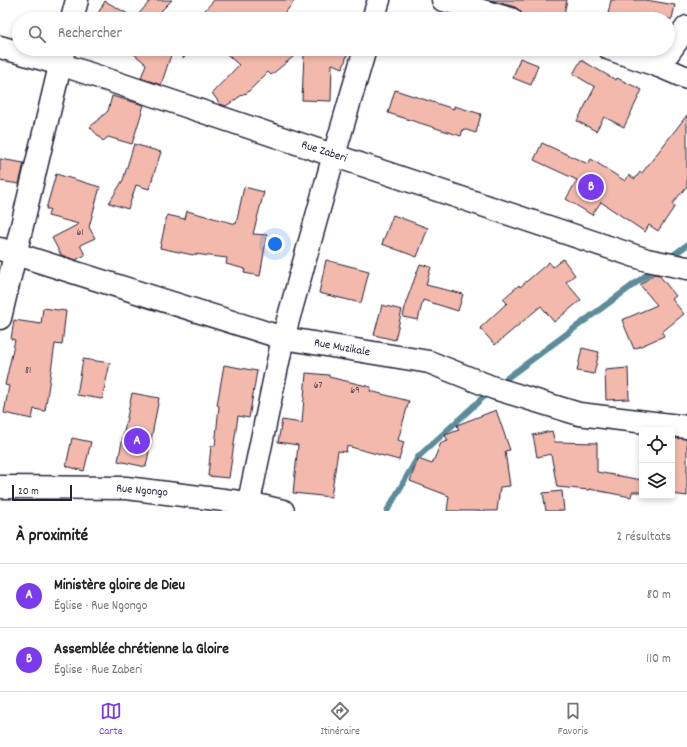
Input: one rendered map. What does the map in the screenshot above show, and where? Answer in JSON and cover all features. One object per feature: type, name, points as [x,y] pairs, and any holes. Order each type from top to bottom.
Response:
[{"type":"street","points":[[74,12],[77,0]]},
{"type":"street","points":[[376,12],[379,0]]},
{"type":"street","points":[[443,0],[486,12]]},
{"type":"street","points":[[675,44],[687,27]]},
{"type":"street","name":"Rue Zaberi","points":[[0,47],[12,49]]},
{"type":"street","points":[[248,507],[283,338],[363,56]]},
{"type":"street","points":[[630,56],[687,78]]},
{"type":"street","points":[[659,66],[666,56]]},
{"type":"street","points":[[0,318],[7,251],[62,57]]},
{"type":"street","name":"Rue Zaberi","points":[[62,57],[334,154],[647,260],[679,267]]},
{"type":"street","name":"Rue Muzikale","points":[[7,251],[283,338],[429,362],[494,388],[579,414],[687,427]]},
{"type":"street","name":"Rue Ngongo","points":[[0,487],[126,488],[283,511]]},
{"type":"building","points":[[151,0],[172,0],[161,11],[162,12],[140,12]]},
{"type":"building","points":[[214,0],[295,0],[286,12],[203,12]]},
{"type":"building","points":[[489,0],[567,0],[564,12],[520,12],[515,7]]},
{"type":"building","points":[[611,0],[646,0],[675,5],[674,12],[608,12]]},
{"type":"building","points":[[105,1],[124,12],[99,12]]},
{"type":"building","points":[[136,56],[171,56],[161,85],[141,78],[146,64]]},
{"type":"building","points":[[229,56],[294,56],[271,75],[268,72],[246,94],[245,93],[226,106],[220,104],[212,93],[239,65]]},
{"type":"building","points":[[304,56],[347,56],[343,68],[332,64],[331,101],[302,100]]},
{"type":"building","points":[[520,58],[538,65],[531,85],[513,78]]},
{"type":"building","points":[[581,60],[616,80],[617,78],[642,90],[624,127],[604,117],[596,131],[577,121],[595,87],[573,74]]},
{"type":"building","points":[[395,90],[454,109],[454,106],[481,114],[476,133],[463,129],[461,136],[388,113]]},
{"type":"building","points":[[112,96],[144,105],[132,144],[108,137],[103,141],[90,127],[108,111]]},
{"type":"building","points":[[687,115],[687,186],[672,204],[675,206],[658,231],[649,225],[645,232],[601,202],[592,215],[566,199],[577,180],[534,160],[542,143],[588,164],[591,159],[625,181],[629,175],[635,179],[640,172],[642,173]]},
{"type":"building","points":[[134,144],[161,152],[149,189],[136,185],[128,209],[109,203],[123,180]]},
{"type":"building","points":[[0,159],[24,163],[19,184],[0,181]]},
{"type":"building","points":[[56,174],[100,187],[89,227],[95,238],[80,245],[85,255],[76,260],[61,255],[52,238],[79,224],[48,216],[50,209],[46,209]]},
{"type":"building","points":[[244,187],[264,192],[253,234],[267,235],[260,276],[244,273],[245,269],[226,264],[227,258],[193,255],[160,248],[167,215],[185,219],[187,211],[236,224]]},
{"type":"building","points":[[393,215],[428,228],[417,257],[382,244]]},
{"type":"building","points":[[563,259],[575,275],[566,282],[581,300],[554,322],[541,306],[495,345],[480,328],[507,303],[503,299],[519,285],[520,287],[549,262],[553,267]]},
{"type":"building","points":[[326,260],[369,271],[361,303],[319,293]]},
{"type":"building","points":[[420,264],[431,267],[426,285],[463,294],[458,311],[423,300],[418,320],[403,317],[406,302]]},
{"type":"building","points":[[654,274],[659,275],[676,296],[672,299],[684,314],[662,332],[664,336],[634,349],[622,320],[657,305],[640,285]]},
{"type":"building","points":[[382,305],[402,310],[395,340],[374,335]]},
{"type":"building","points":[[43,308],[66,311],[62,345],[55,344],[45,411],[34,409],[32,419],[4,413],[9,386],[5,385],[15,340],[11,339],[14,320],[41,324]]},
{"type":"building","points":[[582,348],[599,352],[594,374],[577,371]]},
{"type":"building","points":[[83,359],[110,363],[102,399],[77,395]]},
{"type":"building","points":[[224,365],[257,371],[249,418],[238,416],[229,478],[208,476],[211,446],[215,446],[219,406],[217,405]]},
{"type":"building","points":[[628,368],[629,399],[606,400],[605,370]]},
{"type":"building","points":[[306,373],[329,375],[329,377],[371,387],[370,391],[409,401],[398,440],[404,442],[399,460],[347,446],[346,452],[338,451],[331,497],[293,493],[298,445],[278,442],[282,420],[302,423]]},
{"type":"building","points":[[132,393],[159,398],[146,467],[118,461]]},
{"type":"building","points":[[496,410],[510,450],[505,451],[510,486],[500,487],[497,511],[447,511],[449,496],[410,481],[418,459],[432,464],[441,443],[448,441],[445,435],[459,430],[457,425]]},
{"type":"building","points":[[552,431],[555,442],[597,443],[597,472],[639,479],[639,492],[632,492],[631,497],[589,489],[557,487],[551,454],[537,457],[533,435]]},
{"type":"building","points":[[72,438],[91,442],[84,471],[66,466]]},
{"type":"building","points":[[675,438],[687,439],[687,496],[675,494]]},
{"type":"building","points":[[562,491],[564,511],[546,511],[543,493]]},
{"type":"waterway","points":[[668,259],[687,245]]},
{"type":"waterway","points":[[499,384],[656,268]]},
{"type":"waterway","points":[[387,511],[418,457],[490,391]]},
{"type":"place","name":"Assemblée chrétienne la Gloire","points":[[591,187]]},
{"type":"place","name":"Ministère gloire de Dieu","points":[[137,441]]}]
